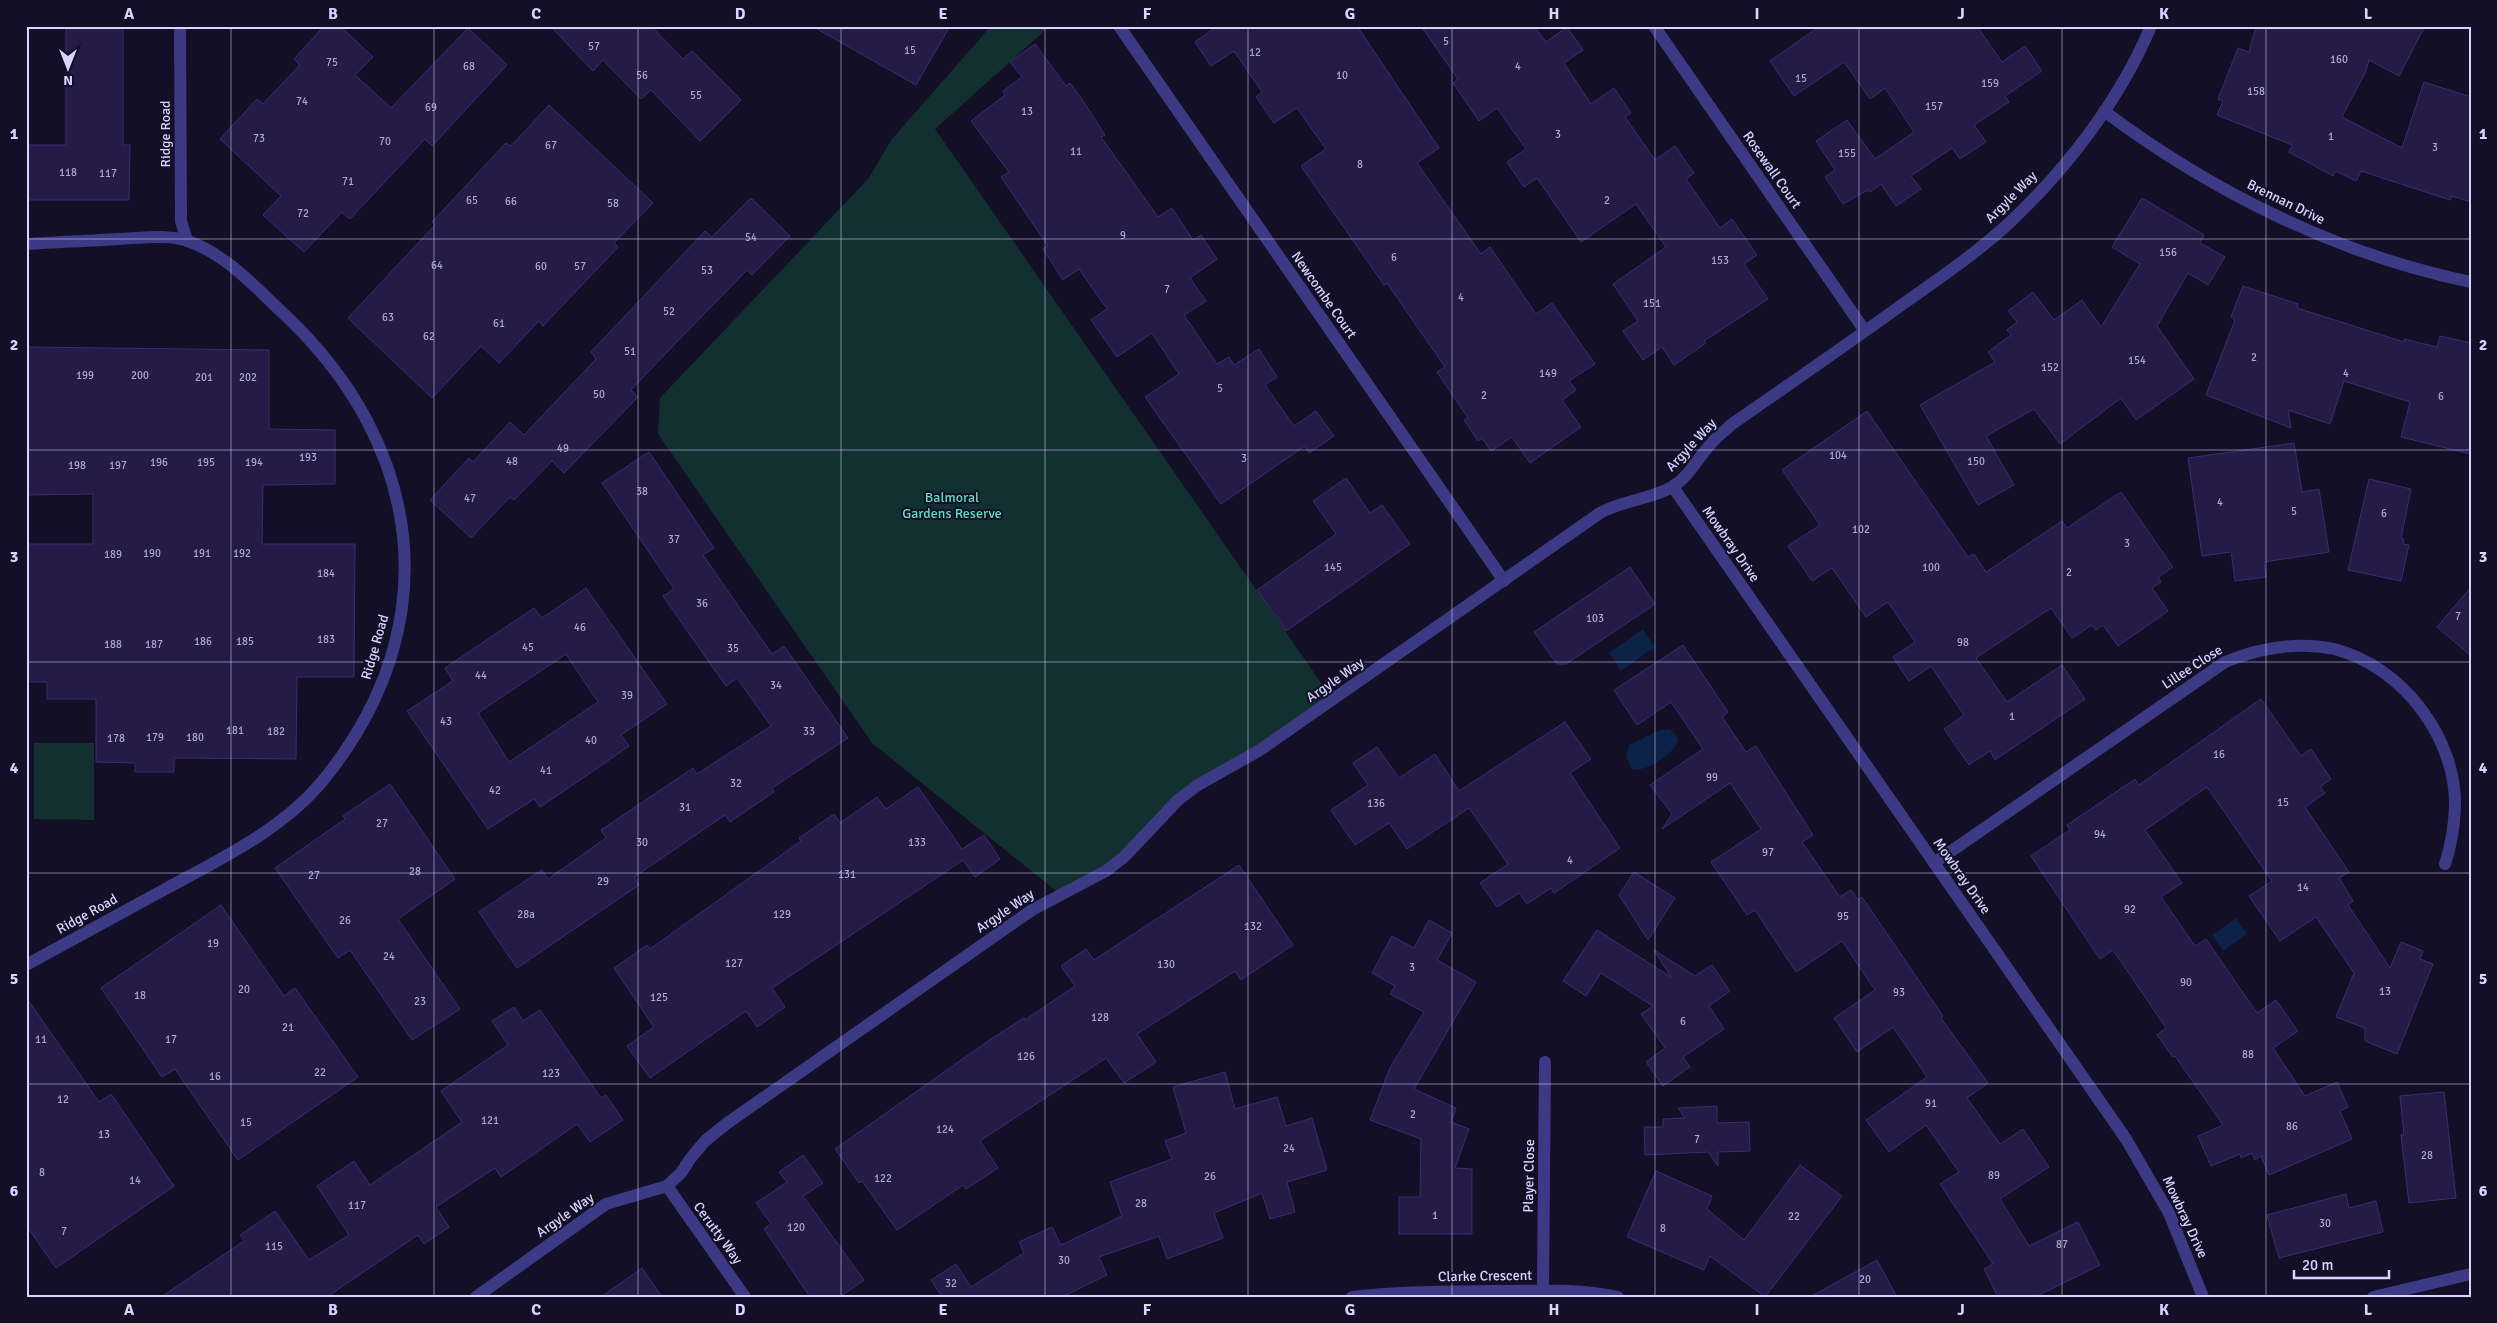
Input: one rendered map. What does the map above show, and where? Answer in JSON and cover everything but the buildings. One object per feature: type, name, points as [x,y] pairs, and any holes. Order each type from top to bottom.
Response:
[{"type":"street","name":"Ridge Road","points":[[180,26],[181,220],[186,240]]},
{"type":"street","name":"Newcombe Court","points":[[1119,26],[1504,581]]},
{"type":"street","name":"Rosewall Court","points":[[1654,26],[1865,331]]},
{"type":"street","name":"Argyle Way","points":[[476,1297],[606,1204],[666,1186],[681,1173],[705,1141],[726,1124],[1032,910],[1106,871],[1124,857],[1178,800],[1198,785],[1260,750],[1600,513],[1615,504],[1653,496],[1673,487],[1686,475],[1709,445],[1732,424],[1971,255],[2008,224],[2042,188],[2104,111],[2136,58],[2151,26]]},
{"type":"street","name":"Brennan Drive","points":[[2104,111],[2139,137],[2209,180],[2294,223],[2327,238],[2409,267],[2471,282]]},
{"type":"street","name":"Ridge Road","points":[[26,244],[157,237],[186,240],[217,255],[240,273],[295,325],[345,381],[369,423],[392,484],[404,540],[404,587],[395,639],[375,697],[352,741],[323,781],[303,801],[256,838],[26,965]]},
{"type":"street","name":"Mowbray Drive","points":[[1673,487],[2138,1156],[2169,1214],[2203,1297]]},
{"type":"street","name":"Lillee Close","points":[[1934,863],[2225,662],[2252,651],[2279,646],[2306,646],[2334,650],[2360,659],[2404,688],[2420,708],[2434,730],[2452,784],[2455,807],[2452,842],[2445,864]]},
{"type":"street","name":"Player Close","points":[[1543,1290],[1545,1062]]},
{"type":"street","name":"Cerutty Way","points":[[666,1186],[746,1297]]},
{"type":"street","points":[[2373,1297],[2471,1274]]},
{"type":"street","name":"Clarke Crescent","points":[[1352,1297],[1403,1292],[1543,1290],[1605,1294],[1618,1297]]},
{"type":"green space","name":"Balmoral Gardens Reserve","points":[[991,26],[1050,26],[935,129],[1333,700],[1198,785],[1124,857],[1060,894],[872,743],[658,434],[660,398],[868,179],[892,139]]},
{"type":"green space","points":[[34,743],[94,743],[94,820],[34,819]]},
{"type":"water","points":[[1643,629],[1655,647],[1621,671],[1609,653]]},
{"type":"water","points":[[1670,729],[1678,740],[1671,751],[1651,765],[1632,769],[1626,756],[1629,745],[1660,730]]},
{"type":"water","points":[[2236,918],[2247,934],[2223,951],[2212,935]]}]
